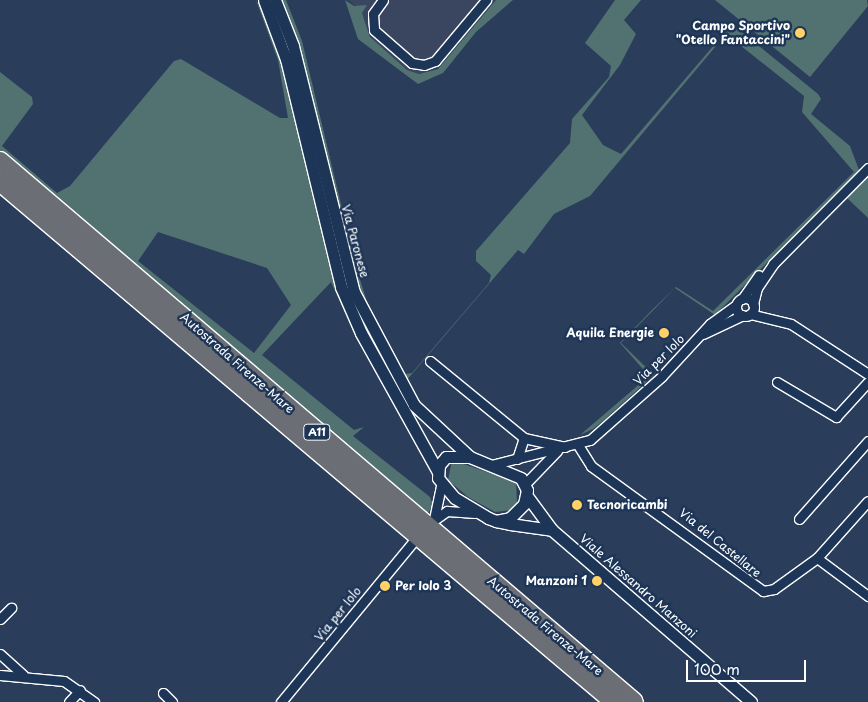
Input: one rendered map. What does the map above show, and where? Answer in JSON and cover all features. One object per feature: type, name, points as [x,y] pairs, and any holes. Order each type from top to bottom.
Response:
[{"type":"highway","name":"Autostrada Firenze-Mare","points":[[0,160],[634,702]]},
{"type":"highway","name":"Autostrada Firenze-Mare","points":[[0,182],[614,702]]},
{"type":"street","name":"Via Paronese","points":[[264,0],[286,58],[343,292],[438,472],[441,485]]},
{"type":"street","name":"Via Paronese","points":[[275,0],[293,46],[354,292],[414,405],[470,457]]},
{"type":"street","points":[[383,0],[373,14],[372,25],[412,63],[428,65],[486,0]]},
{"type":"street","name":"Via per Iolo","points":[[491,465],[575,446],[606,428],[703,334],[739,302],[773,264],[868,168]]},
{"type":"street","name":"Via per Iolo","points":[[703,334],[746,315],[753,304],[757,288],[773,264]]},
{"type":"street","points":[[739,302],[753,304]]},
{"type":"street","points":[[739,302],[746,315],[791,324],[868,374]]},
{"type":"street","points":[[430,361],[524,438],[575,446]]},
{"type":"street","points":[[778,382],[836,417],[868,382]]},
{"type":"street","points":[[517,459],[524,438]]},
{"type":"street","points":[[799,519],[868,442]]},
{"type":"street","name":"Via del Castellare","points":[[575,446],[586,462],[658,510],[758,589],[774,589],[817,558],[868,501]]},
{"type":"street","points":[[525,484],[557,451]]},
{"type":"street","points":[[438,472],[446,457],[470,457],[516,473],[525,484],[527,496],[516,515],[496,520]]},
{"type":"street","points":[[478,514],[441,485],[434,520],[453,510],[552,530]]},
{"type":"street","name":"Viale Alessandro Manzoni","points":[[527,496],[552,530],[751,702]]},
{"type":"street","name":"Via per Iolo","points":[[281,702],[413,542]]},
{"type":"street","points":[[817,558],[868,596]]},
{"type":"street","points":[[0,619],[11,608]]},
{"type":"street","points":[[0,654],[23,675]]},
{"type":"street","points":[[0,675],[54,678],[80,690],[94,702]]},
{"type":"street","points":[[69,702],[80,690]]},
{"type":"street","points":[[163,693],[172,702]]},
{"type":"shaded area","points":[[349,0],[496,0],[439,67],[419,74],[407,70],[373,42],[362,13]]},
{"type":"green space","points":[[256,0],[266,19],[282,64],[336,287],[392,398],[356,338],[331,282],[262,355],[354,430],[364,427],[353,436],[430,497],[433,505],[427,515],[0,153],[0,72],[32,97],[33,104],[2,146],[57,193],[70,186],[174,61],[181,59],[280,118],[288,118],[278,60]],"holes":[[[158,232],[267,268],[291,305],[254,353],[138,261]]]},
{"type":"green space","points":[[281,0],[286,0],[302,41],[356,267],[367,302],[405,374],[412,373],[489,283],[491,275],[476,261],[476,251],[570,143],[572,119],[609,77],[611,66],[585,43],[615,0],[641,0],[624,20],[636,34],[620,65],[582,115],[603,145],[621,154],[732,24],[818,94],[821,99],[811,114],[850,146],[859,170],[715,315],[675,288],[621,343],[654,375],[593,429],[580,435],[649,376],[620,343],[653,309],[676,287],[713,311],[854,172],[802,112],[804,96],[726,34],[590,196],[554,214],[524,254],[518,250],[406,381],[362,297],[354,274],[297,41]]},
{"type":"green space","points":[[345,0],[354,6],[367,5],[362,13],[370,37],[407,70],[419,74],[438,69],[496,0],[513,0],[476,32],[443,73],[418,84],[358,39]]},
{"type":"green space","name":"Campo Sportivo \"Otello Fantaccini\"","points":[[715,0],[867,0],[868,6],[810,77]]},
{"type":"green space","points":[[868,176],[868,218],[847,198]]},
{"type":"green space","points":[[452,460],[516,482],[517,503],[511,510],[495,512],[468,497],[448,480]]},
{"type":"place","name":"Campo Sportivo \"Otello Fantaccini\"","points":[[800,33]]},
{"type":"place","name":"Aquila Energie","points":[[664,333]]},
{"type":"place","name":"Tecnoricambi","points":[[577,505]]},
{"type":"place","name":"Manzoni 1","points":[[597,581]]},
{"type":"place","name":"Per Iolo 3","points":[[385,586]]}]
